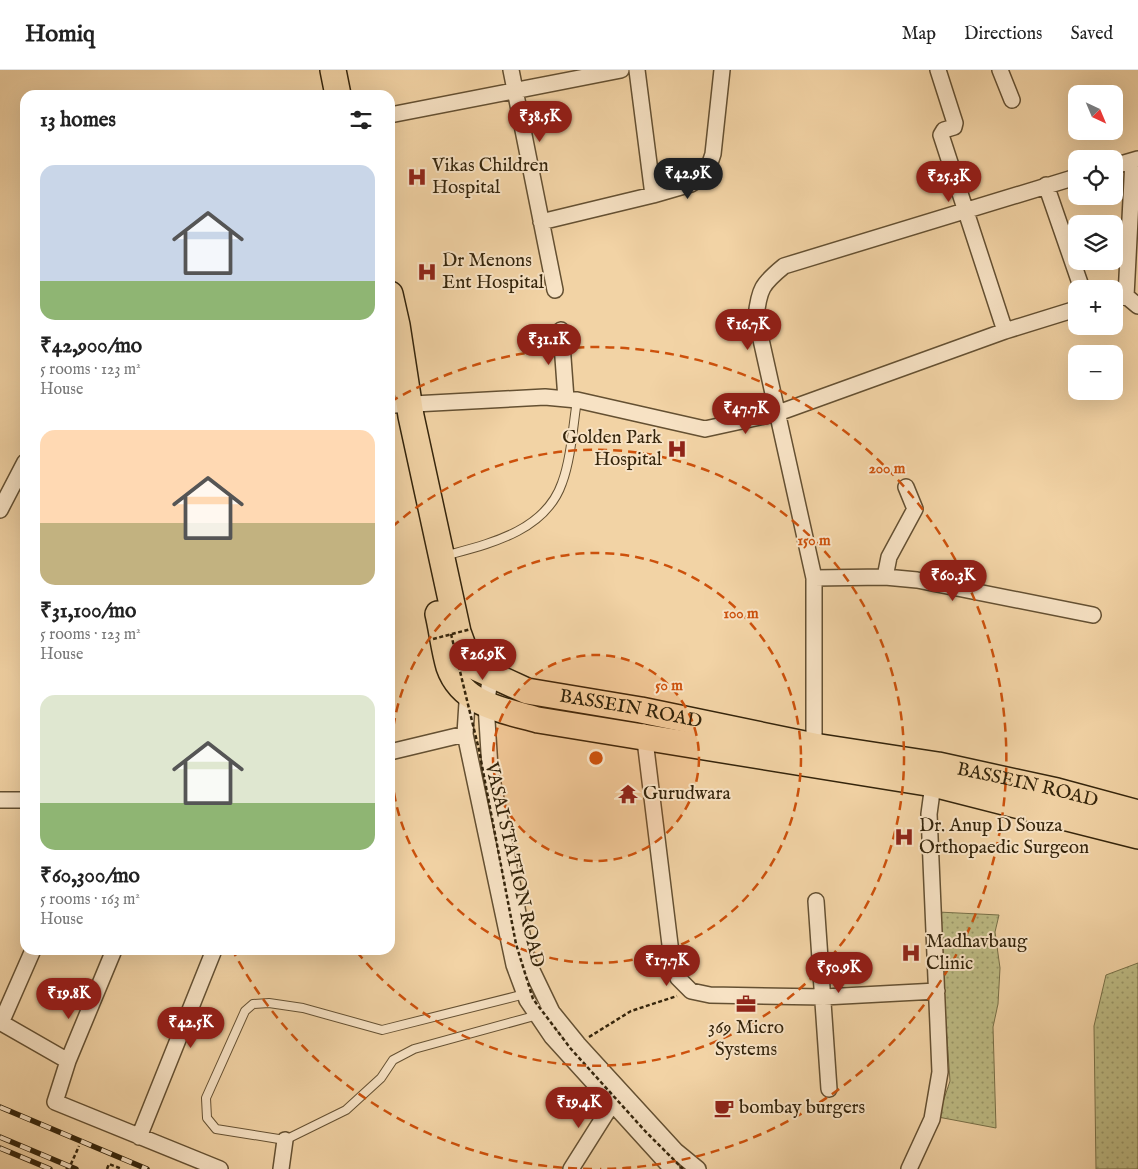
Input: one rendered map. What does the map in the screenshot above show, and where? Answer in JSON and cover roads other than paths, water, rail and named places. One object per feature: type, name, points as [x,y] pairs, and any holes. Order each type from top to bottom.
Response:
[{"type":"main road","points":[[333,70],[337,90]]},
{"type":"main road","points":[[347,70],[350,90]]},
{"type":"main road","points":[[395,316],[402,405],[449,667],[476,699]]},
{"type":"main road","points":[[395,390],[402,405],[442,556],[458,632],[481,670]]},
{"type":"main road","name":"BASSEIN ROAD","points":[[481,670],[526,690],[641,710],[814,756]]},
{"type":"main road","name":"BASSEIN ROAD","points":[[476,699],[538,720],[645,738],[814,756],[1057,791],[1138,813]]},
{"type":"main road","name":"BASSEIN ROAD","points":[[935,774],[1138,836]]},
{"type":"street","points":[[511,70],[555,290]]},
{"type":"street","points":[[395,114],[618,70]]},
{"type":"street","points":[[637,70],[653,195]]},
{"type":"street","points":[[541,222],[653,195],[691,184],[701,178],[708,169],[713,154],[722,70]]},
{"type":"street","points":[[938,70],[955,123],[954,127],[944,130],[941,135],[968,211],[1005,331]]},
{"type":"street","points":[[1000,70],[1012,100]]},
{"type":"street","points":[[1122,280],[1136,160],[1123,164]]},
{"type":"street","points":[[814,756],[814,578],[756,317],[758,296],[764,283],[784,266],[1068,179]]},
{"type":"street","points":[[1046,185],[1079,280]]},
{"type":"street","points":[[1123,299],[1138,306]]},
{"type":"street","points":[[402,405],[545,397],[572,400],[705,429],[778,413],[1005,331],[1068,311]]},
{"type":"street","points":[[561,330],[572,400]]},
{"type":"street","points":[[0,510],[20,472]]},
{"type":"street","points":[[885,577],[889,557],[915,509],[906,487]]},
{"type":"street","points":[[814,578],[885,577],[917,580],[1093,615]]},
{"type":"street","points":[[481,670],[476,699],[527,960],[552,1012],[575,1046],[676,1152],[698,1169]]},
{"type":"street","name":"VASAI STATION ROAD","points":[[481,670],[476,699],[465,734],[514,965],[525,994],[552,1037],[672,1169]]},
{"type":"street","points":[[641,710],[672,961],[678,978],[691,991],[710,995],[824,997],[937,991]]},
{"type":"street","points":[[395,751],[465,734]]},
{"type":"street","points":[[909,1169],[928,1131],[940,1072],[929,814],[935,774]]},
{"type":"street","points":[[0,800],[20,800]]},
{"type":"street","points":[[816,901],[829,1089]]},
{"type":"street","points":[[32,955],[0,1022],[68,1061]]},
{"type":"street","points":[[112,955],[68,1061],[55,1102],[220,1169]]},
{"type":"street","points":[[139,1137],[212,955]]},
{"type":"street","points":[[571,1169],[612,1104]]},
{"type":"street","points":[[281,1169],[285,1140]]},
{"type":"lane","points":[[442,556],[499,540],[542,515],[562,483],[572,400]]},
{"type":"lane","points":[[525,994],[382,1030],[303,1008],[269,1002],[254,1004],[245,1011],[206,1098],[207,1118],[216,1129],[285,1140],[346,1110],[381,1078],[393,1060],[414,1049],[538,1015]]},
{"type":"railway","points":[[0,1107],[147,1169]]},
{"type":"railway","points":[[0,1137],[76,1169]]},
{"type":"railway","points":[[0,1148],[50,1169]]},
{"type":"place","name":"Vikas Children Hospital","points":[[417,177]]},
{"type":"place","name":"Dr Menons Ent Hospital","points":[[427,272]]},
{"type":"place","name":"Golden Park Hospital","points":[[677,449]]},
{"type":"place","name":"Gurudwara","points":[[628,794]]},
{"type":"place","name":"Dr. Anup D Souza Orthopaedic Surgeon","points":[[904,837]]},
{"type":"place","name":"Madhavbaug Clinic","points":[[911,953]]},
{"type":"place","name":"369 Micro Systems","points":[[746,1004]]},
{"type":"place","name":"bombay burgers","points":[[724,1108]]}]
